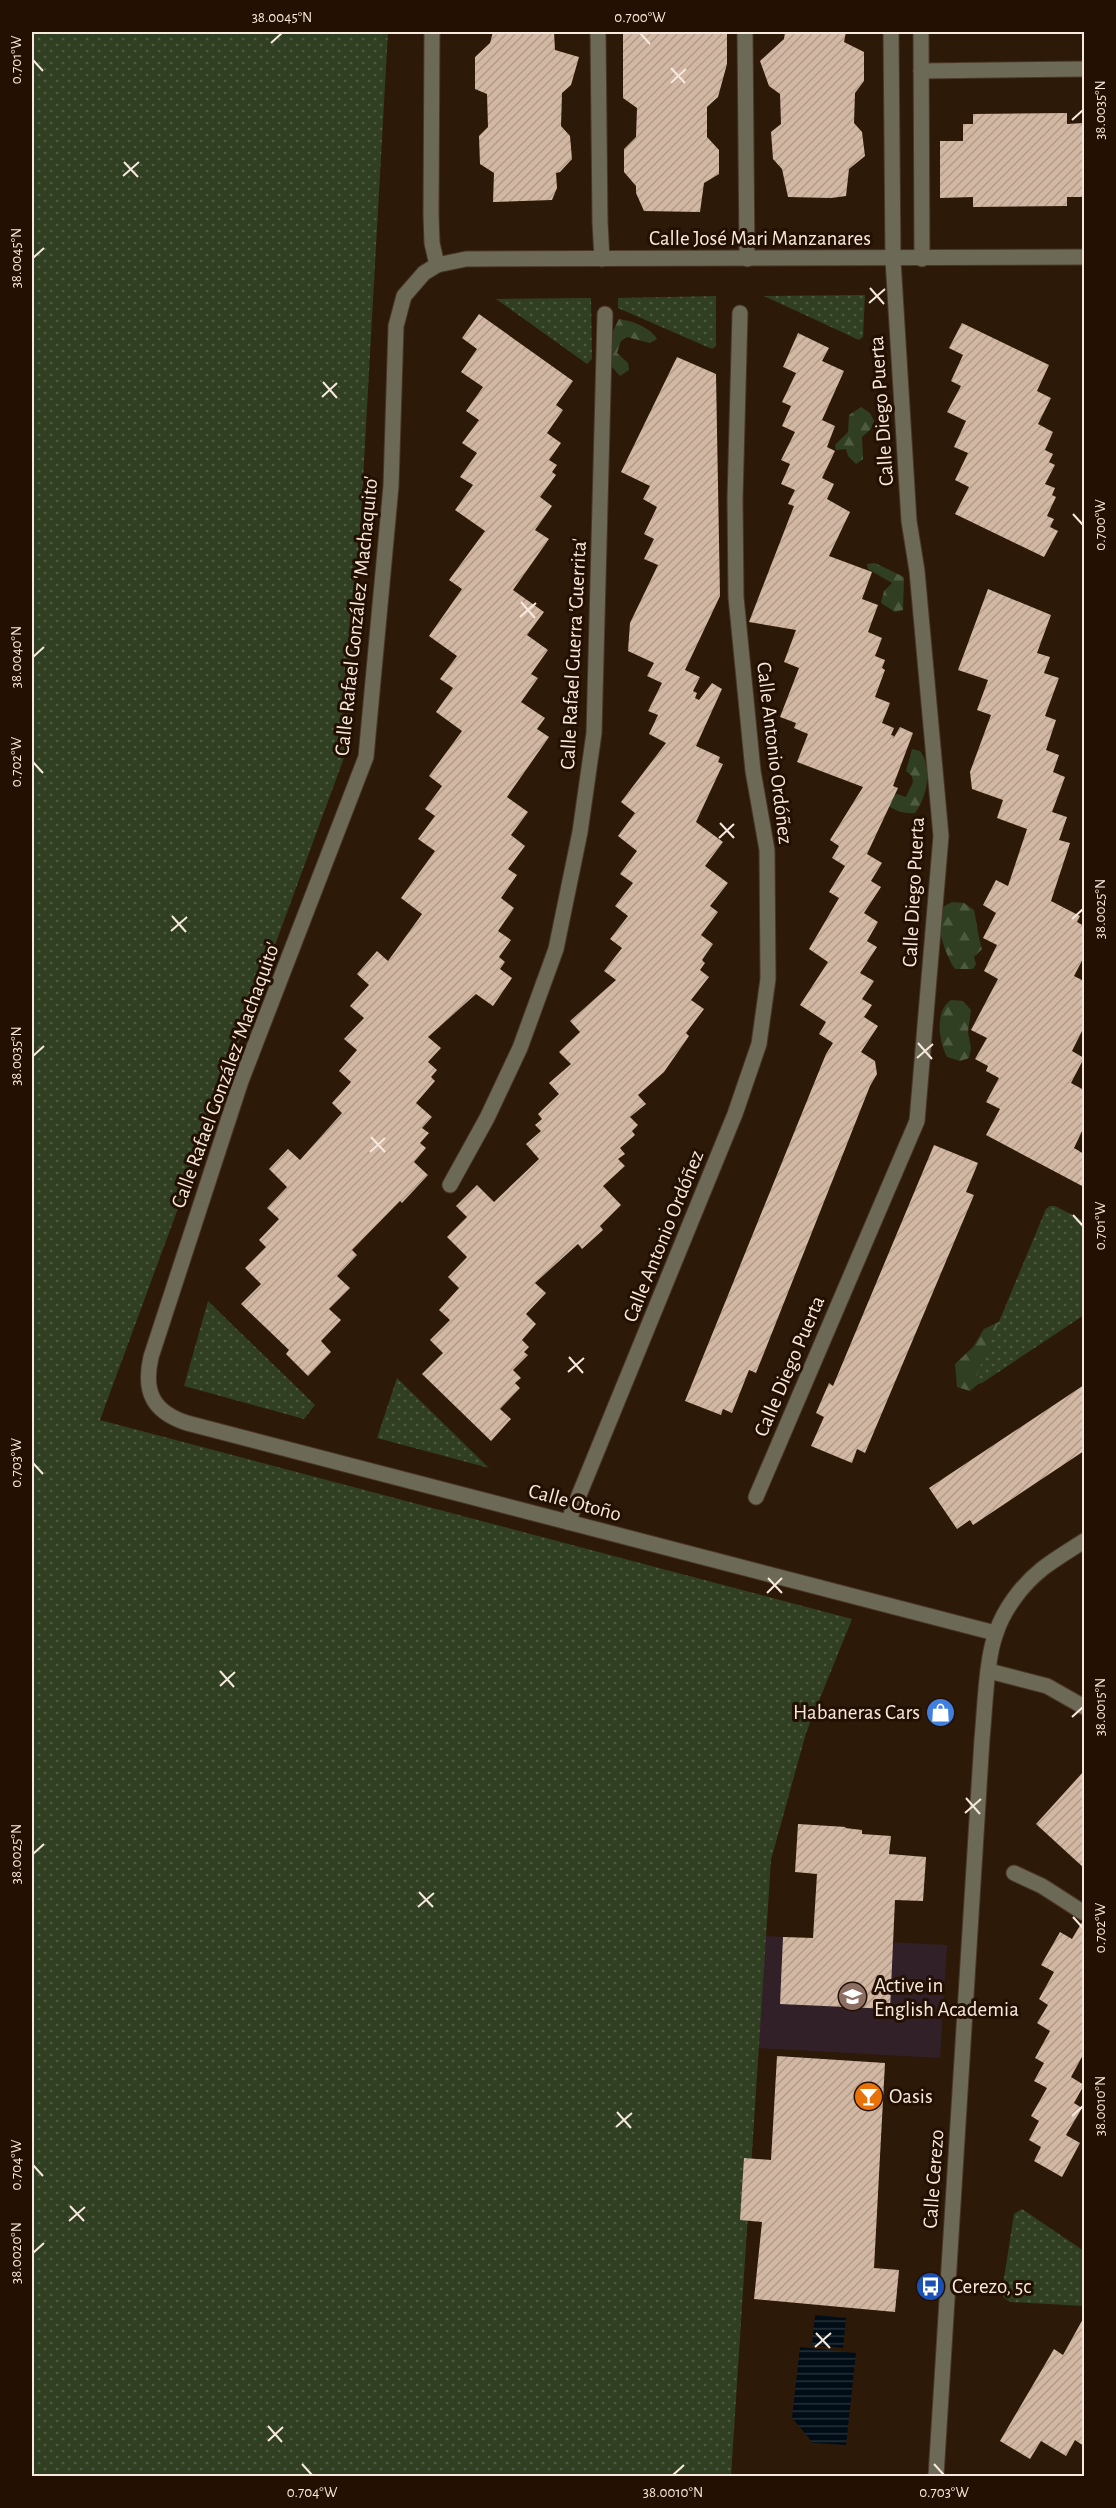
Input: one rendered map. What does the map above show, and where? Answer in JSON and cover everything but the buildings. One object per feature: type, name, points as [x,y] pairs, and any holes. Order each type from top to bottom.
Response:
[{"type":"street","points":[[432,32],[431,215],[432,243],[437,265]]},
{"type":"street","points":[[598,32],[602,259]]},
{"type":"street","points":[[745,32],[747,259]]},
{"type":"street","name":"Calle Diego Puerta","points":[[756,1497],[917,1120],[941,836],[918,582],[909,522],[893,260],[891,32]]},
{"type":"street","points":[[921,32],[922,259]]},
{"type":"street","points":[[921,70],[1084,69]]},
{"type":"street","name":"Calle José Mari Manzanares","points":[[437,265],[451,260],[466,259],[893,260],[1084,257]]},
{"type":"street","name":"Calle Rafael González 'Machaquito'","points":[[152,1399],[147,1379],[151,1357],[241,1081],[366,757],[391,486],[396,326],[399,311],[408,290],[424,273],[437,265]]},
{"type":"street","name":"Calle Antonio Ordóñez","points":[[568,1522],[735,1114],[759,1044],[768,979],[767,850],[753,771],[736,597],[735,499],[740,313]]},
{"type":"street","name":"Calle Rafael Guerra 'Guerrita'","points":[[450,1185],[487,1119],[520,1048],[556,949],[580,832],[594,733],[605,314]]},
{"type":"street","name":"Calle Otoño","points":[[152,1399],[162,1411],[187,1423],[995,1634]]},
{"type":"street","name":"Calle Cerezo","points":[[936,2476],[982,1739],[989,1671],[995,1634],[1010,1605],[1024,1586],[1042,1569],[1084,1541]]},
{"type":"street","points":[[989,1671],[1047,1686],[1084,1707]]},
{"type":"street","points":[[1014,1873],[1042,1886],[1084,1913]]},
{"type":"shaded area","name":"Active in English Academia","points":[[766,1936],[947,1945],[940,2058],[758,2048]]},
{"type":"shaded area","points":[[815,2315],[846,2318],[843,2348],[812,2345]]},
{"type":"shaded area","points":[[800,2347],[856,2353],[846,2445],[813,2443],[792,2418]]},
{"type":"green space","points":[[32,32],[388,32],[348,747],[100,1420],[852,1619],[806,1733],[771,1860],[731,2476],[32,2476]]},
{"type":"green space","points":[[865,295],[863,337],[859,340],[764,296]]},
{"type":"green space","points":[[716,296],[716,346],[712,349],[618,308],[618,298]]},
{"type":"green space","points":[[591,298],[592,359],[587,364],[496,299]]},
{"type":"green space","points":[[619,319],[640,325],[657,339],[650,343],[627,337],[621,341],[617,353],[628,363],[629,370],[620,376],[610,365],[608,341]]},
{"type":"green space","points":[[861,407],[870,413],[874,421],[871,429],[862,437],[863,459],[856,464],[848,456],[846,449],[836,450],[835,445],[848,432],[849,415]]},
{"type":"green space","points":[[875,563],[904,577],[903,610],[895,612],[881,603],[884,591],[892,583],[868,569],[867,564]]},
{"type":"green space","points":[[912,749],[920,751],[924,758],[927,782],[923,799],[915,813],[907,813],[886,804],[889,797],[897,794],[906,797],[913,782],[912,776],[906,771]]},
{"type":"green space","points":[[952,902],[964,903],[974,910],[982,949],[974,957],[976,964],[973,969],[955,969],[942,938],[940,913]]},
{"type":"green space","points":[[951,1000],[963,1001],[971,1010],[968,1032],[971,1048],[969,1058],[960,1061],[947,1057],[940,1035],[942,1011]]},
{"type":"green space","points":[[1055,1206],[1084,1221],[1084,1315],[978,1384],[975,1379],[1046,1209]]},
{"type":"green space","points":[[208,1301],[315,1405],[304,1419],[184,1386]]},
{"type":"green space","points":[[1017,1313],[984,1379],[970,1391],[957,1387],[955,1364],[973,1347],[984,1329]]},
{"type":"green space","points":[[398,1379],[489,1468],[377,1438]]},
{"type":"green space","points":[[1022,2209],[1084,2251],[1084,2306],[1010,2302],[1003,2297],[1014,2214]]},
{"type":"place","name":"Habaneras Cars","points":[[941,1712]]},
{"type":"place","name":"Active in English Academia","points":[[853,1997]]},
{"type":"place","name":"Oasis","points":[[868,2096]]},
{"type":"place","name":"Cerezo, 5c","points":[[931,2286]]}]
